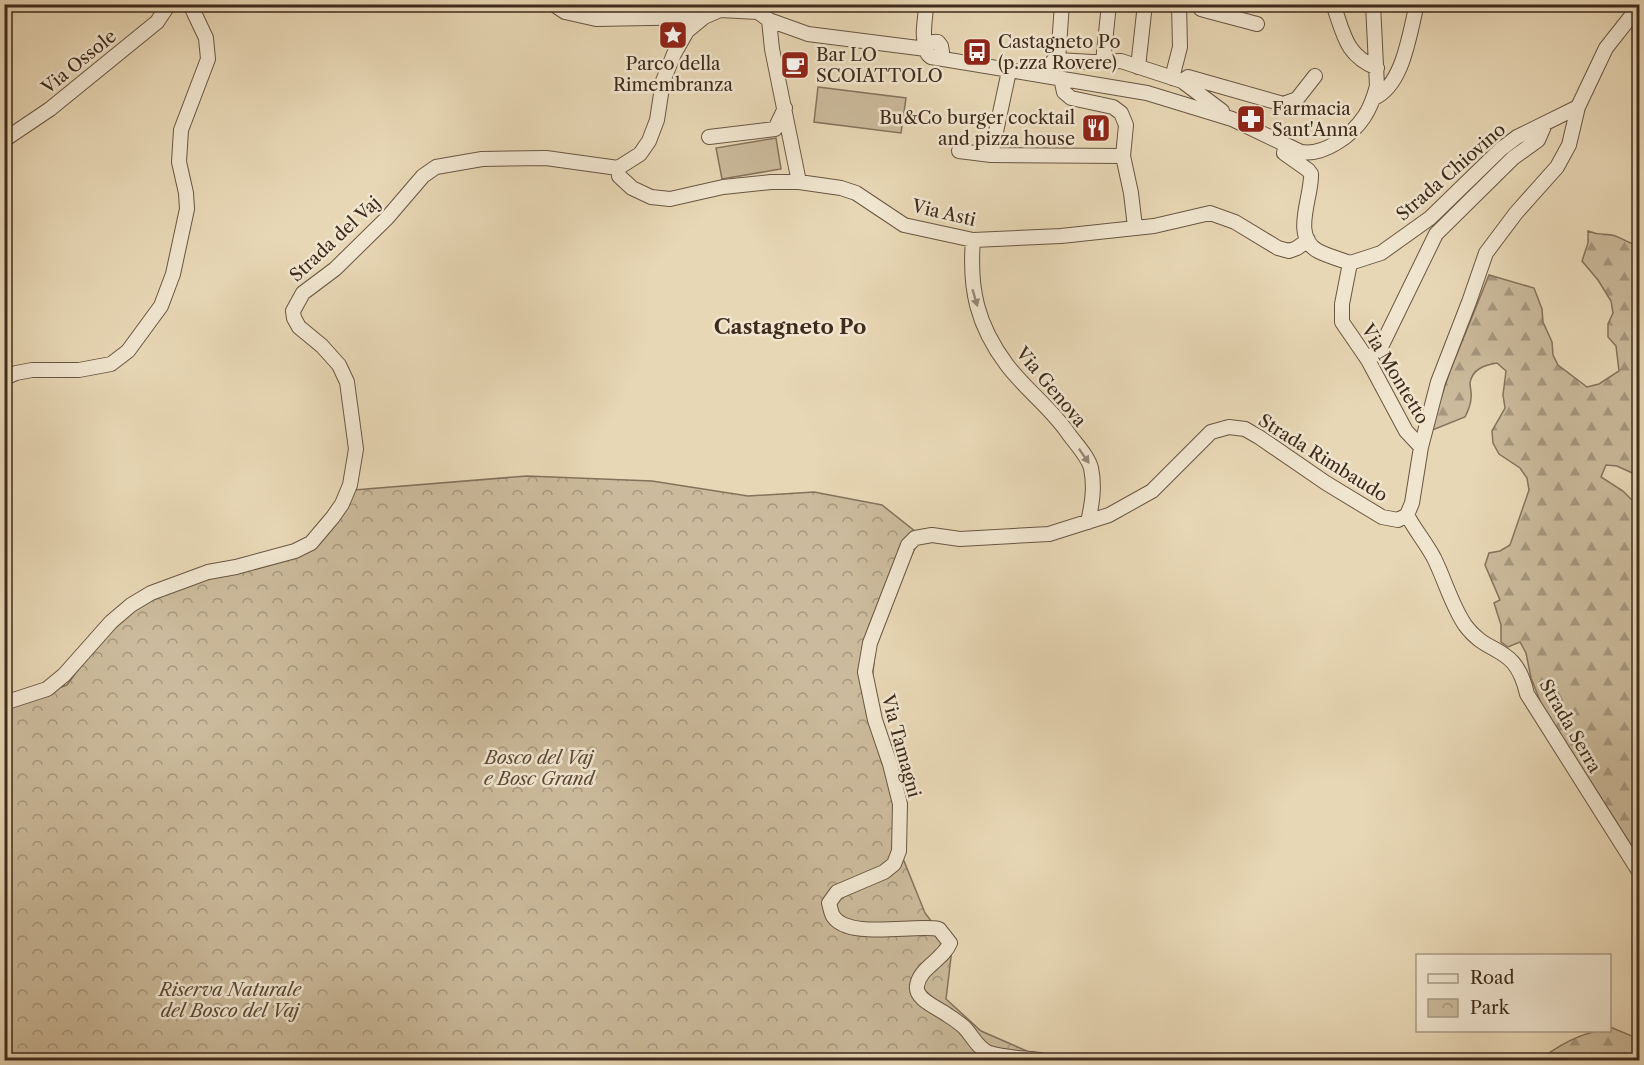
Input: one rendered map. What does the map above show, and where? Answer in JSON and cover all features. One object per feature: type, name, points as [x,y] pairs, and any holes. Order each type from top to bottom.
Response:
[{"type":"street","name":"Via Ossole","points":[[4,140],[50,109],[157,22],[170,4]]},
{"type":"street","points":[[4,378],[32,370],[80,370],[111,364],[128,351],[161,306],[173,274],[187,209],[186,193],[178,162],[181,130],[208,59],[206,38],[190,4]]},
{"type":"street","points":[[552,4],[565,12],[596,19],[704,17]]},
{"type":"street","points":[[926,4],[926,22],[933,48],[944,60],[965,61],[1009,71],[1147,93],[1232,119],[1301,152],[1310,153],[1320,152],[1342,138],[1359,123],[1376,92],[1377,68],[1373,4]]},
{"type":"street","points":[[1058,60],[1062,4]]},
{"type":"street","points":[[1102,62],[1109,4]]},
{"type":"street","points":[[1138,67],[1145,4]]},
{"type":"street","points":[[1177,79],[1180,47],[1179,4]]},
{"type":"street","points":[[1200,4],[1201,9],[1257,24]]},
{"type":"street","points":[[1333,4],[1350,50],[1362,62],[1377,68]]},
{"type":"street","points":[[1376,92],[1382,94],[1399,71],[1418,4]]},
{"type":"street","name":"Strada Rimbaudo","points":[[1088,522],[1109,515],[1152,491],[1211,432],[1230,427],[1245,429],[1259,437],[1326,483],[1382,517],[1398,520],[1407,515],[1412,503],[1421,447],[1438,382],[1486,253],[1516,213],[1557,167],[1569,145],[1578,107],[1606,48],[1640,5]]},
{"type":"street","points":[[618,168],[640,154],[649,141],[657,120],[663,81],[687,31],[704,17],[720,10],[762,12],[808,34],[933,48]]},
{"type":"street","points":[[762,12],[785,108],[799,183]]},
{"type":"street","points":[[1135,227],[1131,192],[1123,156],[1126,125],[1121,113],[1113,107],[1071,98],[1064,92],[1055,77],[1053,62],[1058,60],[1102,62],[1121,60],[1177,79],[1232,119]]},
{"type":"street","points":[[991,155],[1009,71]]},
{"type":"street","points":[[1177,79],[1188,77],[1282,104],[1297,99],[1315,76]]},
{"type":"street","name":"Strada Chiovino","points":[[1350,263],[1381,253],[1430,218],[1501,149],[1518,137],[1578,107]]},
{"type":"street","points":[[709,137],[775,129],[785,108]]},
{"type":"street","name":"Strada Chiovino","points":[[1368,360],[1380,349],[1436,234],[1513,158],[1538,140],[1545,124]]},
{"type":"street","points":[[1286,145],[1284,153],[1311,174],[1303,228],[1308,240],[1316,250],[1350,263]]},
{"type":"street","points":[[959,151],[991,155],[1123,156]]},
{"type":"street","name":"Strada del Vaj","points":[[4,703],[47,689],[64,675],[111,622],[131,605],[152,593],[208,572],[236,567],[295,550],[311,543],[333,517],[342,504],[350,485],[356,449],[347,382],[339,365],[322,346],[299,327],[293,311],[303,293],[335,269],[387,218],[423,176],[436,167],[482,159],[546,158],[618,168]]},
{"type":"street","name":"Via Asti","points":[[618,168],[620,176],[633,188],[651,197],[670,199],[723,187],[771,182],[851,190],[904,225],[974,240],[1061,237],[1154,226],[1210,213],[1236,222],[1278,248],[1289,251],[1308,240]]},
{"type":"street","name":"Via Genova","points":[[974,240],[971,269],[973,292],[986,333],[1007,366],[1061,422],[1090,465],[1094,496],[1088,522]]},
{"type":"street","name":"Via Montetto","points":[[1350,263],[1342,304],[1342,322],[1368,360],[1406,431],[1421,447]]},
{"type":"street","name":"Strada Serra","points":[[1407,515],[1433,556],[1455,608],[1467,627],[1481,641],[1507,655],[1516,664],[1524,680],[1527,694],[1640,873]]},
{"type":"street","name":"Via Tamagni","points":[[1040,1060],[990,1053],[982,1049],[964,1027],[919,997],[916,990],[922,973],[947,950],[950,943],[939,929],[909,928],[880,931],[857,928],[842,923],[833,916],[830,903],[837,892],[884,872],[894,864],[898,851],[900,804],[890,764],[875,720],[865,672],[870,643],[908,545],[915,538],[932,535],[960,539],[1049,534],[1088,522]]},
{"type":"green space","points":[[818,87],[906,98],[901,133],[814,122]]},
{"type":"green space","points":[[776,138],[781,169],[722,179],[716,148]]},
{"type":"green space","points":[[1588,231],[1612,235],[1639,245],[1639,476],[1617,466],[1606,465],[1601,477],[1623,491],[1639,507],[1639,858],[1541,703],[1531,678],[1526,653],[1520,642],[1508,647],[1501,642],[1501,625],[1494,603],[1500,600],[1485,565],[1489,553],[1500,551],[1510,545],[1529,490],[1527,478],[1520,468],[1499,454],[1493,443],[1492,431],[1505,408],[1503,395],[1506,371],[1497,363],[1476,371],[1471,378],[1471,401],[1465,417],[1430,431],[1450,371],[1489,275],[1534,288],[1558,365],[1587,387],[1599,384],[1619,371],[1616,346],[1608,337],[1608,324],[1613,313],[1611,301],[1598,280],[1582,261],[1588,243]]},
{"type":"green space","name":"Bosco del Vaj e Bosc Grand","points":[[527,476],[652,481],[748,496],[814,492],[882,505],[921,536],[897,585],[877,635],[871,689],[882,734],[903,785],[902,856],[925,913],[952,949],[946,999],[981,1031],[1029,1052],[1073,1060],[5,1060],[4,706],[67,685],[96,645],[151,596],[262,562],[315,549],[337,523],[354,490]]},
{"type":"green space","points":[[1611,1027],[1632,1036],[1639,1045],[1639,1060],[1543,1060],[1542,1058],[1574,1039],[1592,1032],[1611,1032]]},
{"type":"place","name":"Parco della Rimembranza","points":[[673,35]]},
{"type":"place","name":"Castagneto Po (p.zza Rovere)","points":[[977,52]]},
{"type":"place","name":"Bar LO SCOIATTOLO","points":[[795,65]]},
{"type":"place","name":"Farmacia Sant'Anna","points":[[1251,119]]},
{"type":"place","name":"Bu&Co burger cocktail and pizza house","points":[[1096,128]]},
{"type":"district","name":"Castagneto Po","points":[[790,327]]},
{"type":"park label","name":"Riserva Naturale del Bosco del Vaj","points":[[230,1000]]}]
